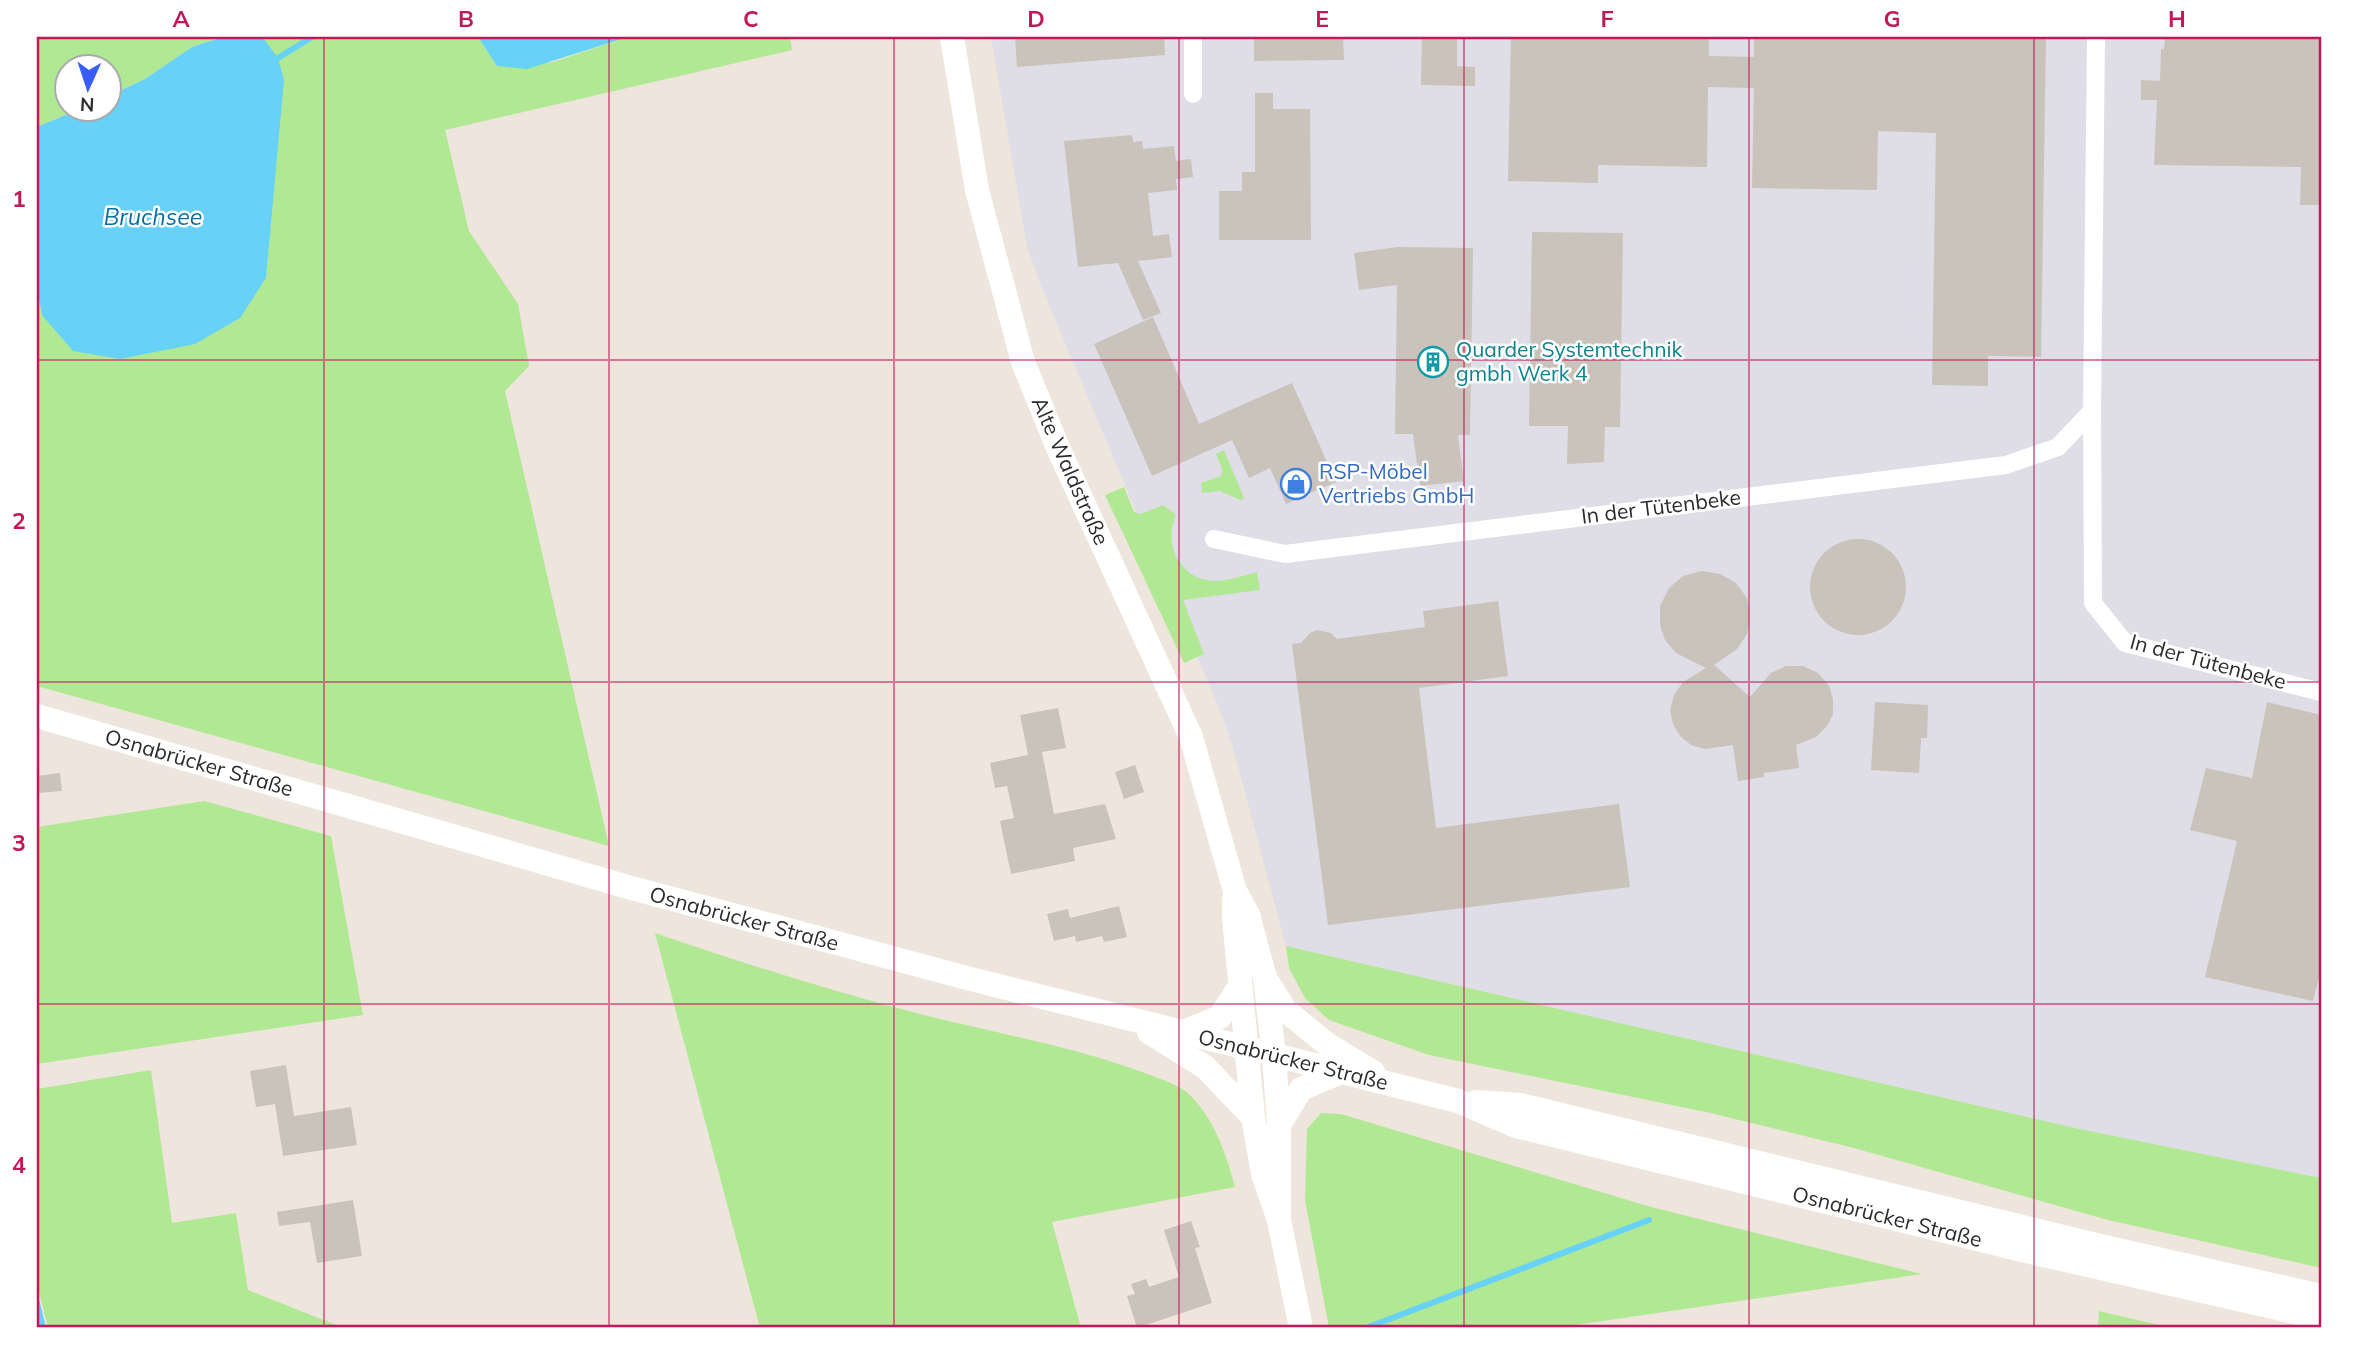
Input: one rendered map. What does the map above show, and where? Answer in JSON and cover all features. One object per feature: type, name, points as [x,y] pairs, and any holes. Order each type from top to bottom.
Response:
[{"type":"main road","name":"Alte Waldstraße","points":[[952,37],[977,190],[1023,362],[1058,448],[1191,737],[1235,891],[1248,915],[1265,978],[1274,1055],[1279,1125],[1279,1220]]},
{"type":"main road","name":"Osnabrücker Straße","points":[[37,716],[628,887],[1181,1033],[1458,1101],[1516,1126],[2035,1253],[2321,1318]]},
{"type":"main road","name":"Alte Waldstraße","points":[[1235,891],[1234,918],[1253,1117],[1263,1174],[1279,1220],[1300,1328]]},
{"type":"main road","points":[[1265,978],[1285,1010],[1328,1045],[1395,1085]]},
{"type":"main road","points":[[1181,1033],[1220,1017],[1240,986]]},
{"type":"main road","points":[[1128,1019],[1205,1067],[1253,1117]]},
{"type":"main road","name":"Alte Waldstraße","points":[[1279,1125],[1300,1088],[1341,1072]]},
{"type":"main road","name":"Osnabrücker Straße","points":[[1458,1101],[1520,1105],[2112,1249],[2321,1296]]},
{"type":"street","points":[[1193,37],[1193,94]]},
{"type":"street","name":"In der Tütenbeke","points":[[2096,37],[2093,603],[2125,643],[2321,692]]},
{"type":"street","name":"In der Tütenbeke","points":[[1214,538],[1285,554],[2006,465],[2058,447],[2092,411]]},
{"type":"shaded area","points":[[991,37],[2321,37],[2321,1178],[2075,1128],[1286,946],[1232,744],[1218,706],[1027,247]]},
{"type":"green space","points":[[37,37],[223,37],[192,47],[145,79],[122,90],[122,52],[52,52],[52,121],[37,127]]},
{"type":"green space","points":[[250,37],[478,37],[497,66],[553,62],[628,37],[790,37],[792,50],[445,130],[469,231],[518,304],[529,366],[505,391],[609,846],[37,686],[37,290],[42,315],[266,278],[272,206],[263,38]]},
{"type":"green space","points":[[1224,450],[1244,498],[1241,500],[1220,491],[1202,493],[1201,483],[1221,476],[1223,471],[1216,454]]},
{"type":"green space","points":[[1124,487],[1134,512],[1141,514],[1163,505],[1176,515],[1172,527],[1174,550],[1178,560],[1194,576],[1218,581],[1257,572],[1260,590],[1183,600],[1204,654],[1184,663],[1105,495]]},
{"type":"green space","points":[[204,801],[331,836],[363,1015],[37,1064],[37,827]]},
{"type":"green space","points":[[655,933],[856,997],[1067,1049],[1169,1082],[1188,1093],[1205,1113],[1223,1149],[1235,1187],[1052,1222],[1081,1328],[760,1328]]},
{"type":"green space","points":[[1286,946],[2075,1128],[2321,1178],[2321,1268],[2108,1220],[1854,1148],[1706,1112],[1429,1055],[1329,1020],[1305,998],[1289,968]]},
{"type":"green space","points":[[151,1070],[172,1223],[236,1213],[248,1290],[344,1328],[48,1328],[37,1284],[37,1089]]},
{"type":"green space","points":[[1321,1113],[1341,1114],[1651,1207],[1922,1274],[1555,1328],[1329,1328],[1305,1200],[1307,1129]]},
{"type":"green space","points":[[2099,1311],[2172,1328],[2098,1328]]},
{"type":"water","name":"Bruchsee","points":[[223,37],[263,38],[278,58],[284,80],[266,278],[240,318],[195,344],[120,359],[73,351],[42,315],[37,290],[37,127],[52,121],[122,122],[122,90],[145,79],[192,47]]},
{"type":"water","points":[[478,37],[628,37],[527,69],[497,66]]},
{"type":"building","points":[[1015,37],[1164,37],[1165,55],[1017,67]]},
{"type":"building","points":[[1254,37],[1343,37],[1344,60],[1254,61]]},
{"type":"building","points":[[1422,37],[1457,38],[1457,66],[1475,67],[1475,86],[1421,85]]},
{"type":"building","points":[[1511,37],[1709,37],[1709,56],[1754,57],[1754,37],[2046,37],[2041,357],[1988,356],[1988,386],[1932,385],[1936,133],[1878,131],[1877,190],[1752,188],[1754,88],[1708,87],[1707,167],[1598,165],[1598,183],[1508,181]]},
{"type":"building","points":[[2165,37],[2321,37],[2321,205],[2300,205],[2301,167],[2154,165],[2157,100],[2141,100],[2141,80],[2160,81],[2161,49],[2164,49]]},
{"type":"building","points":[[1255,93],[1273,93],[1273,109],[1310,109],[1311,240],[1219,240],[1219,191],[1242,191],[1242,172],[1255,172]]},
{"type":"building","points":[[1132,135],[1133,142],[1142,141],[1143,149],[1174,146],[1176,161],[1191,159],[1193,177],[1176,179],[1177,190],[1148,193],[1153,236],[1169,234],[1172,257],[1138,261],[1161,313],[1143,320],[1118,263],[1078,267],[1064,141]]},
{"type":"building","points":[[1532,232],[1623,233],[1620,427],[1605,427],[1604,462],[1567,464],[1568,426],[1529,426]]},
{"type":"building","name":"Quarder Systemtechnik gmbh Werk 4","points":[[1398,247],[1473,248],[1470,435],[1458,435],[1464,481],[1420,486],[1413,434],[1395,434],[1397,285],[1359,290],[1354,253]]},
{"type":"building","points":[[1153,317],[1199,424],[1292,383],[1336,482],[1286,504],[1270,468],[1249,478],[1232,440],[1152,476],[1094,344]]},
{"type":"building","points":[[1858,539],[1876,543],[1892,553],[1902,569],[1906,587],[1902,605],[1892,621],[1876,631],[1858,635],[1840,631],[1824,621],[1814,605],[1810,587],[1814,569],[1824,553],[1840,543]]},
{"type":"building","points":[[1702,571],[1720,574],[1736,583],[1747,598],[1750,616],[1747,634],[1737,649],[1714,665],[1750,697],[1771,673],[1786,666],[1803,666],[1818,673],[1829,686],[1833,699],[1833,714],[1827,726],[1816,737],[1796,745],[1799,768],[1764,773],[1764,777],[1738,781],[1733,745],[1705,749],[1691,745],[1680,736],[1673,724],[1670,710],[1674,695],[1683,682],[1706,668],[1676,653],[1665,640],[1660,625],[1660,606],[1669,588],[1683,576]]},
{"type":"building","points":[[1498,601],[1508,676],[1419,688],[1436,828],[1619,804],[1630,887],[1328,925],[1292,644],[1301,643],[1317,630],[1331,633],[1337,639],[1425,627],[1423,611]]},
{"type":"building","points":[[1875,702],[1928,705],[1927,738],[1921,738],[1919,773],[1871,770]]},
{"type":"building","points":[[2267,702],[2321,715],[2321,969],[2313,1001],[2205,977],[2237,841],[2190,830],[2206,768],[2252,778]]},
{"type":"building","points":[[1058,708],[1066,748],[1042,752],[1054,814],[1105,804],[1116,839],[1073,848],[1075,861],[1011,874],[1000,821],[1014,818],[1007,786],[995,788],[990,763],[1028,755],[1020,715]]},
{"type":"building","points":[[1135,765],[1144,792],[1124,799],[1115,772]]},
{"type":"building","points":[[60,773],[62,791],[37,793],[37,776]]},
{"type":"building","points":[[1119,906],[1127,937],[1104,942],[1102,936],[1076,942],[1075,936],[1054,941],[1047,914],[1068,909],[1070,918]]},
{"type":"building","points":[[286,1065],[294,1116],[351,1107],[357,1145],[283,1156],[275,1104],[256,1107],[250,1071]]},
{"type":"building","points":[[353,1200],[362,1256],[317,1263],[310,1222],[279,1226],[277,1212]]},
{"type":"building","points":[[1191,1221],[1200,1247],[1195,1248],[1212,1303],[1137,1328],[1127,1296],[1135,1294],[1131,1284],[1146,1279],[1149,1287],[1179,1277],[1164,1230]]},
{"type":"waterway","points":[[278,58],[312,37]]},
{"type":"waterway","points":[[1366,1328],[1649,1220]]},
{"type":"waterway","points":[[37,1303],[43,1328]]},
{"type":"place","name":"Quarder Systemtechnik gmbh Werk 4","points":[[1433,362]]},
{"type":"place","name":"RSP-Möbel Vertriebs GmbH","points":[[1296,484]]}]
